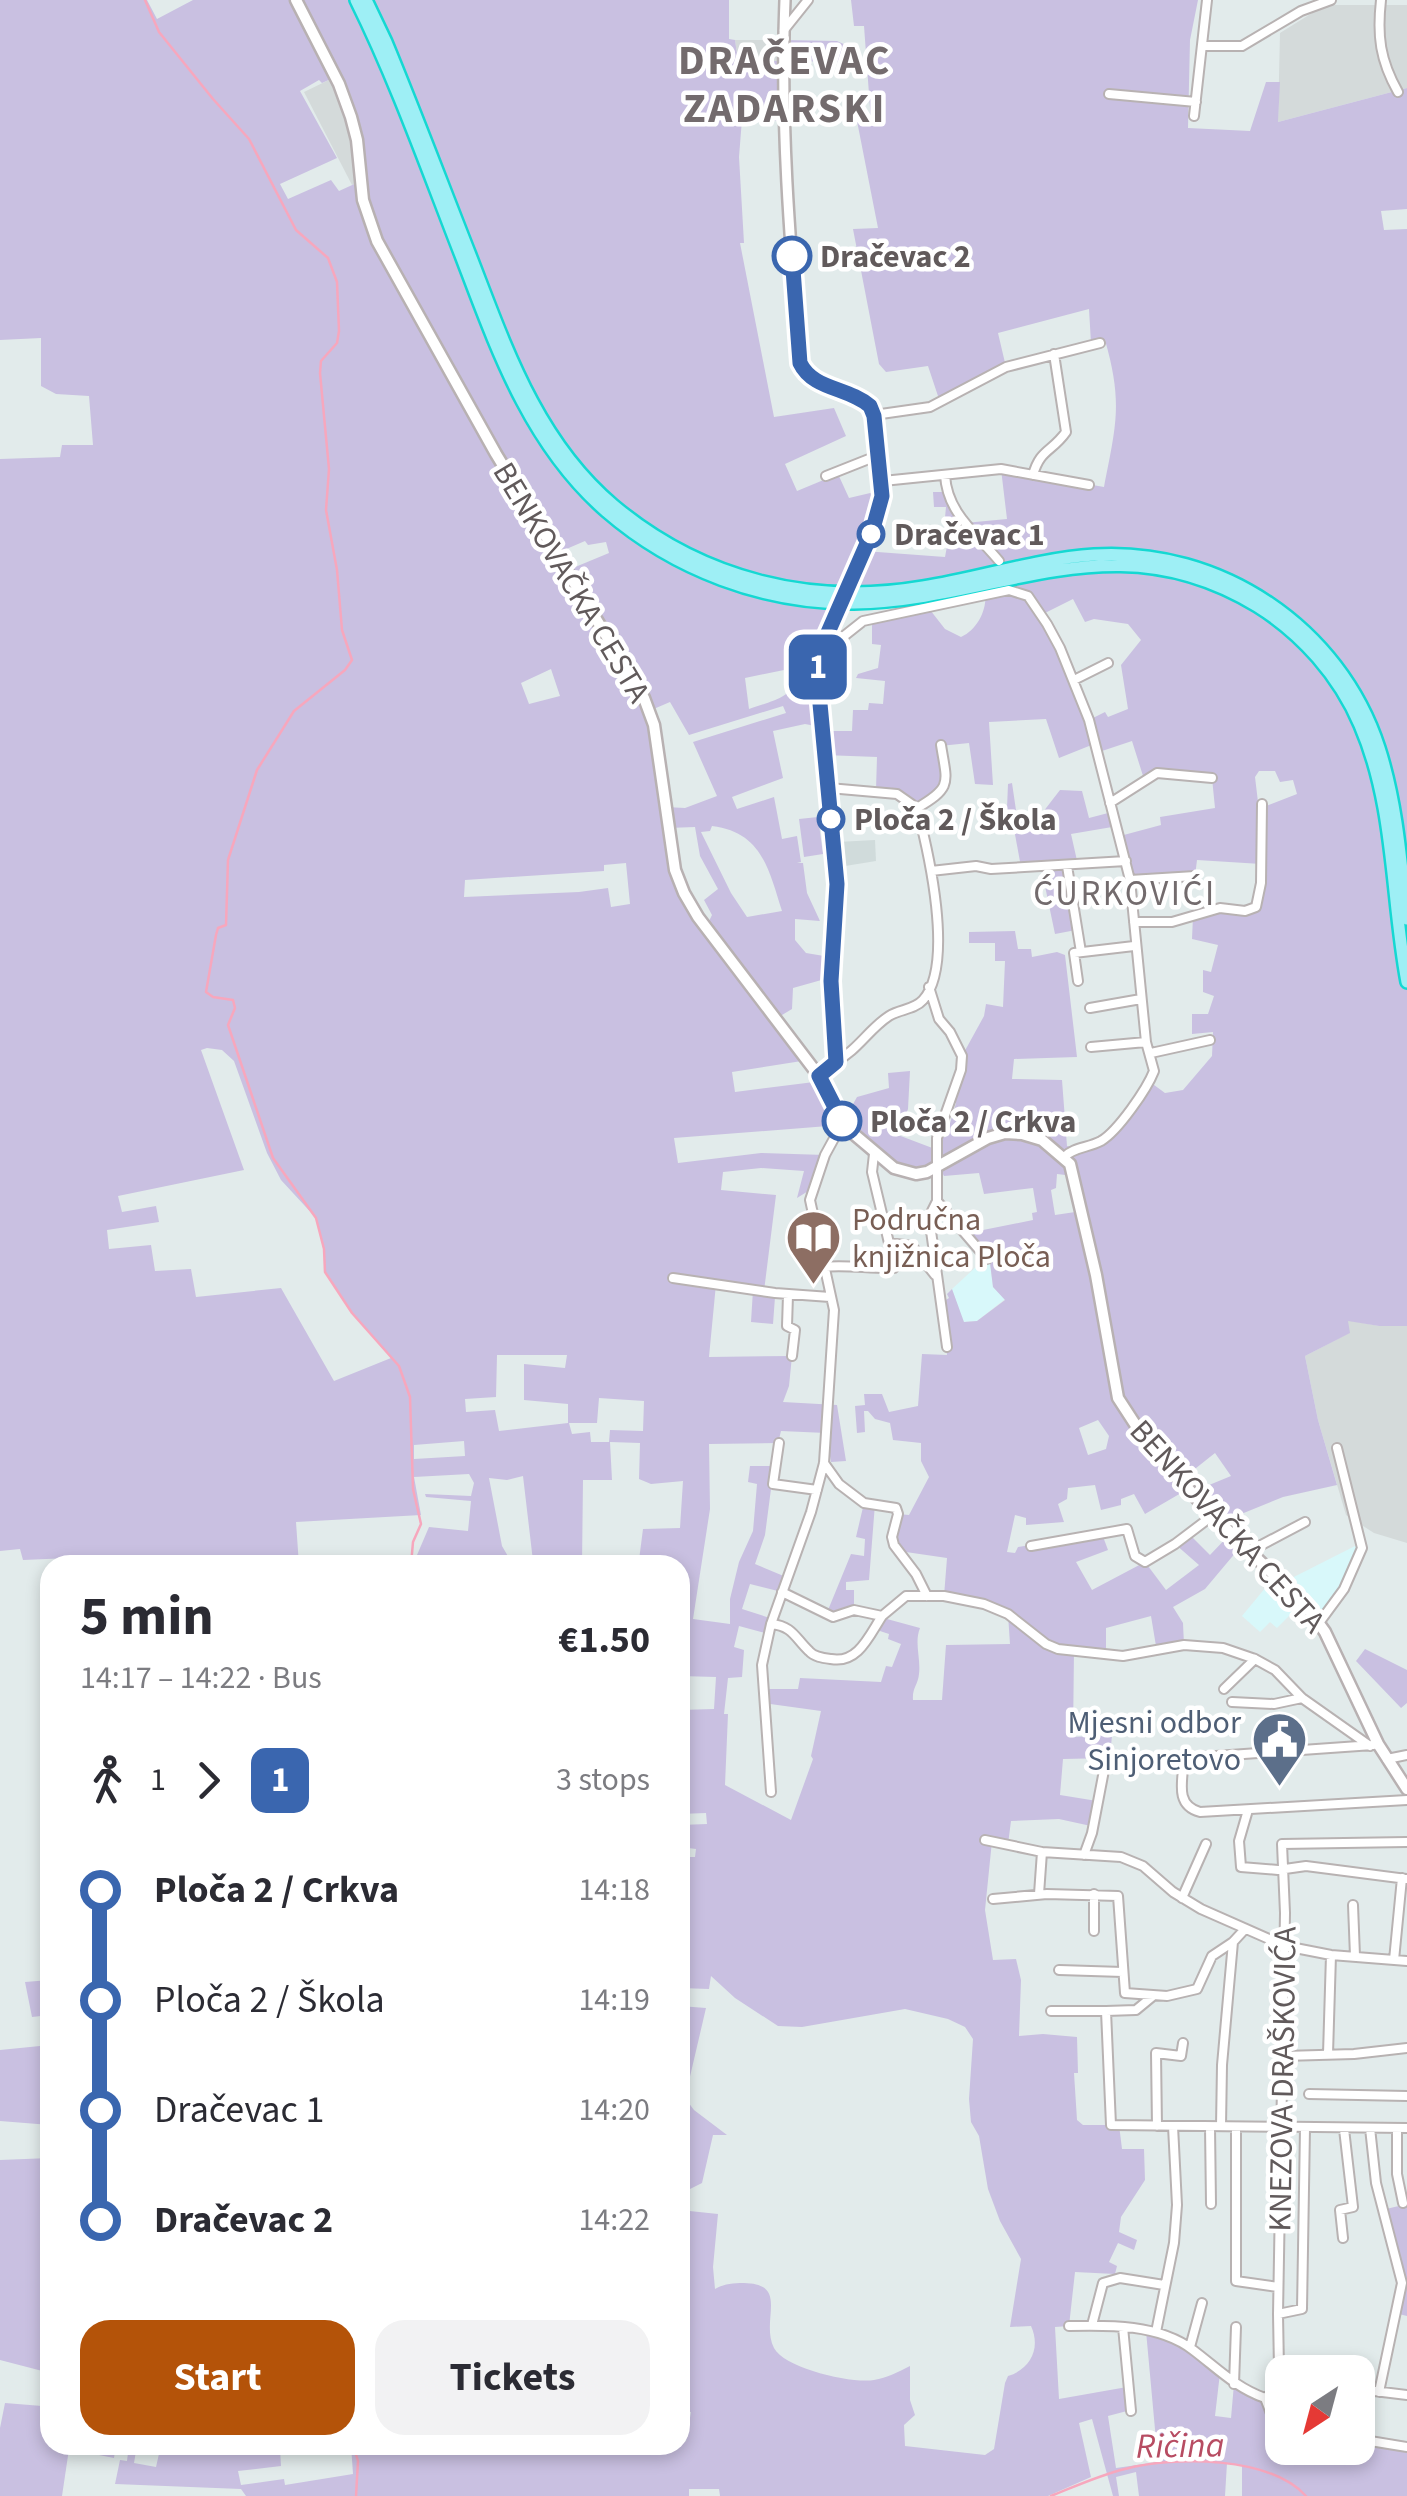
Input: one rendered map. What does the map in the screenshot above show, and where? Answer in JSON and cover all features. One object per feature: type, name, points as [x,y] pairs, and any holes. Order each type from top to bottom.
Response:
[{"type":"highway","points":[[356,0],[524,408],[560,462],[605,510],[631,531],[695,569],[755,591],[799,599],[886,601],[1088,564],[1179,572],[1241,596],[1281,622],[1309,648],[1340,686],[1360,725],[1372,754],[1385,812],[1407,982]]},
{"type":"highway","points":[[366,0],[399,72],[531,402],[567,457],[612,504],[668,545],[698,560],[761,583],[803,591],[888,592],[1095,555],[1163,559],[1226,578],[1300,626],[1332,660],[1361,706],[1388,780],[1407,919]]},
{"type":"main road","name":"BENKOVAČKA CESTA","points":[[296,0],[339,84],[351,117],[358,140],[363,200],[377,241],[496,454],[644,698],[654,725],[675,870],[698,917],[819,1076],[842,1122],[894,1168],[916,1174],[988,1138],[1005,1134],[1042,1140],[1064,1157],[1075,1176],[1118,1398],[1144,1438],[1212,1516],[1308,1607],[1374,1745],[1407,1789]]},
{"type":"street","points":[[784,0],[790,244],[800,363],[806,375],[816,382],[860,397],[870,406],[883,481],[872,532],[825,642],[816,691],[837,884],[831,981],[836,1062]]},
{"type":"street","points":[[784,30],[808,0]]},
{"type":"street","points":[[1194,116],[1207,0]]},
{"type":"street","points":[[1202,46],[1242,46],[1302,11],[1331,0]]},
{"type":"street","points":[[1380,0],[1377,33],[1383,64],[1398,92]]},
{"type":"street","points":[[1109,94],[1196,102]]},
{"type":"street","points":[[874,416],[930,407],[1006,367],[1100,343]]},
{"type":"street","points":[[1033,476],[1046,449],[1058,444],[1066,432],[1054,354]]},
{"type":"street","points":[[826,476],[879,456]]},
{"type":"street","points":[[883,481],[1001,470],[1089,485]]},
{"type":"street","points":[[946,475],[946,492],[953,509],[1000,561]]},
{"type":"street","points":[[825,642],[840,641],[862,621],[1009,590],[1028,596],[1047,624],[1074,680],[1130,880],[1146,1042],[1154,1071],[1150,1082],[1110,1134],[1101,1141],[1070,1150],[1064,1157]]},
{"type":"street","points":[[1074,680],[1108,663]]},
{"type":"street","points":[[917,808],[940,795],[943,788],[946,778],[941,744]]},
{"type":"street","points":[[1110,803],[1158,773],[1212,778]]},
{"type":"street","points":[[819,1076],[892,1014],[921,1002],[930,988],[936,963],[937,932],[931,871],[917,808],[896,794],[828,788]]},
{"type":"street","points":[[1134,922],[1172,922],[1220,908],[1252,910],[1261,883],[1262,804]]},
{"type":"street","points":[[931,871],[1126,861]]},
{"type":"street","points":[[1067,866],[1081,952]]},
{"type":"street","points":[[1130,880],[1195,876]]},
{"type":"street","points":[[1078,981],[1074,953],[1134,946]]},
{"type":"street","points":[[930,988],[939,1019],[962,1056],[961,1070],[936,1138],[937,1201],[931,1213],[935,1275],[947,1347]]},
{"type":"street","points":[[1090,1008],[1141,999]]},
{"type":"street","points":[[1150,1052],[1210,1040]]},
{"type":"street","points":[[1091,1047],[1146,1042]]},
{"type":"street","points":[[771,1792],[762,1665],[824,1464],[834,1310],[810,1200],[825,1155],[842,1122]]},
{"type":"street","points":[[822,1266],[894,1268],[872,1172],[874,1154]]},
{"type":"street","points":[[937,1201],[987,1259]]},
{"type":"street","points":[[889,1243],[912,1246],[935,1275]]},
{"type":"street","points":[[672,1278],[788,1295],[830,1297]]},
{"type":"street","points":[[788,1295],[787,1326],[795,1330],[792,1356]]},
{"type":"street","points":[[779,1443],[773,1484],[839,1484]]},
{"type":"street","points":[[1319,1624],[1344,1589],[1362,1548],[1337,1448]]},
{"type":"street","points":[[824,1464],[839,1484],[864,1503],[896,1508],[894,1546],[927,1596]]},
{"type":"street","points":[[1031,1546],[1127,1529],[1135,1556],[1145,1562],[1212,1516]]},
{"type":"street","points":[[1248,1552],[1305,1522]]},
{"type":"street","points":[[782,1592],[833,1617],[854,1610],[882,1616]]},
{"type":"street","points":[[772,1624],[790,1629],[810,1653],[843,1662],[850,1660],[882,1616],[899,1600],[927,1596],[984,1604],[1008,1614],[1058,1649],[1123,1656],[1197,1644],[1223,1648],[1275,1670],[1302,1698],[1374,1745]]},
{"type":"street","points":[[1224,1689],[1255,1659]]},
{"type":"street","points":[[1232,1702],[1274,1704],[1302,1698]]},
{"type":"street","points":[[1084,1854],[1092,1833],[1106,1760],[1374,1745]]},
{"type":"street","points":[[1386,1759],[1407,1755]]},
{"type":"street","points":[[1184,1758],[1182,1800],[1188,1809],[1200,1812],[1407,1800]]},
{"type":"street","points":[[1248,1810],[1239,1840],[1241,1867],[1306,1866],[1404,1878],[1403,1927],[1394,1960]]},
{"type":"street","points":[[985,1840],[1042,1852],[1121,1857],[1143,1866],[1182,1898],[1285,1946],[1407,1961]]},
{"type":"street","name":"KNEZOVA DRAŠKOVIĆA","points":[[1279,2355],[1285,1946],[1282,1844],[1407,1842]]},
{"type":"street","points":[[1182,1898],[1206,1844]]},
{"type":"street","points":[[1039,1894],[1042,1852]]},
{"type":"street","points":[[993,1899],[1039,1894],[1118,1896],[1125,1993],[1167,1996],[1197,1989],[1209,1960],[1245,1929]]},
{"type":"street","points":[[1094,1894],[1094,1932]]},
{"type":"street","points":[[1352,1905],[1355,1956]]},
{"type":"street","points":[[1222,2126],[1222,2065],[1230,2011],[1233,1942]]},
{"type":"street","points":[[1328,2054],[1331,1954]]},
{"type":"street","points":[[1058,1970],[1122,1972]]},
{"type":"street","points":[[1051,2011],[1136,2010],[1152,1996]]},
{"type":"street","points":[[1106,2011],[1111,2126],[1402,2128],[1397,2174],[1403,2203]]},
{"type":"street","points":[[1157,2126],[1156,2053],[1181,2056],[1182,2044]]},
{"type":"street","points":[[1284,2056],[1407,2048]]},
{"type":"street","points":[[1309,2094],[1407,2096]]},
{"type":"street","points":[[1156,2332],[1174,2243],[1177,2205],[1173,2126]]},
{"type":"street","points":[[1210,2126],[1211,2204]]},
{"type":"street","points":[[1236,2127],[1236,2281],[1278,2287]]},
{"type":"street","points":[[1278,2314],[1302,2309],[1305,2128]]},
{"type":"street","points":[[1370,2128],[1376,2183],[1402,2284],[1378,2392]]},
{"type":"street","points":[[1342,2238],[1340,2210],[1353,2207],[1344,2129]]},
{"type":"street","points":[[1092,2325],[1103,2283],[1120,2278],[1164,2285]]},
{"type":"street","points":[[1190,2347],[1202,2303]]},
{"type":"street","points":[[1069,2326],[1156,2332],[1190,2347],[1234,2384],[1265,2398]]},
{"type":"street","points":[[1123,2327],[1131,2411]]},
{"type":"street","points":[[1234,2384],[1236,2327]]},
{"type":"street","points":[[1375,2392],[1407,2395]]},
{"type":"street","points":[[1375,2442],[1407,2447]]},
{"type":"shaded area","points":[[0,0],[147,0],[157,19],[193,0],[729,0],[729,39],[735,40],[738,61],[783,61],[783,40],[837,41],[850,47],[850,62],[784,61],[786,121],[742,119],[739,157],[744,243],[740,243],[774,417],[834,408],[846,436],[785,464],[797,491],[838,474],[849,498],[883,490],[864,551],[945,557],[950,530],[944,528],[946,507],[934,507],[933,492],[946,492],[965,523],[1007,519],[1001,469],[1104,487],[1114,430],[1114,381],[1105,340],[1091,343],[1089,309],[998,333],[1006,367],[940,402],[928,366],[886,372],[879,364],[853,229],[878,228],[857,121],[871,121],[864,26],[854,26],[851,0],[1198,0],[1190,40],[1188,128],[1250,131],[1266,82],[1280,82],[1278,122],[1407,88],[1407,209],[1381,211],[1384,230],[1407,229],[1407,1326],[1348,1321],[1350,1333],[1305,1356],[1337,1485],[1283,1497],[1224,1521],[1197,1490],[1231,1476],[1215,1453],[1181,1480],[1188,1489],[1145,1514],[1134,1494],[1121,1499],[1121,1505],[1101,1510],[1095,1485],[1068,1488],[1067,1499],[1058,1504],[1064,1522],[1026,1525],[1026,1518],[1015,1515],[1007,1552],[1102,1534],[1108,1550],[1076,1562],[1092,1590],[1145,1562],[1166,1590],[1199,1565],[1175,1544],[1189,1534],[1210,1555],[1230,1534],[1242,1545],[1205,1589],[1173,1607],[1183,1623],[1184,1645],[1157,1652],[1151,1616],[1106,1628],[1106,1651],[1074,1650],[1073,1737],[1112,1735],[1110,1758],[1063,1759],[1060,1795],[1097,1801],[1091,1826],[1059,1819],[1011,1821],[1008,1844],[992,1841],[985,1910],[993,1960],[1016,1959],[1021,1980],[1019,2036],[1077,2037],[1077,2120],[1083,2125],[1119,2125],[1122,2149],[1144,2149],[1145,2180],[1121,2217],[1119,2232],[1137,2240],[1134,2250],[1118,2243],[1109,2262],[1117,2266],[1115,2274],[1075,2272],[1069,2326],[1055,2327],[1059,2399],[1127,2387],[1127,2411],[1108,2416],[1116,2468],[1158,2462],[1146,2331],[1170,2337],[1220,2373],[1215,2416],[1231,2418],[1234,2384],[1265,2398],[1265,2465],[1375,2465],[1375,2442],[1407,2447],[1407,2496],[1242,2496],[1242,2466],[1227,2463],[1225,2496],[1139,2496],[1136,2472],[1116,2477],[1119,2496],[1113,2496],[1092,2419],[1079,2423],[1091,2477],[1048,2496],[720,2496],[719,2489],[689,2489],[689,2496],[246,2496],[241,2489],[115,2484],[120,2460],[127,2461],[128,2455],[135,2455],[134,2463],[156,2467],[159,2455],[280,2455],[281,2466],[238,2471],[241,2485],[284,2479],[285,2485],[353,2474],[352,2455],[690,2455],[690,2211],[718,2214],[715,2289],[744,2283],[766,2290],[771,2305],[771,2337],[780,2355],[804,2368],[851,2380],[879,2379],[910,2366],[910,2400],[915,2415],[904,2425],[905,2446],[985,2455],[994,2449],[1005,2383],[1008,2376],[1028,2363],[1035,2342],[1031,2326],[1010,2327],[1021,2259],[988,2189],[979,2136],[971,2122],[973,2039],[965,2027],[905,2009],[802,2027],[778,2026],[735,1998],[711,1976],[709,1989],[690,1988],[690,1857],[695,1857],[696,1849],[690,1848],[690,1825],[707,1824],[706,1813],[690,1814],[690,1710],[714,1709],[716,1677],[690,1676],[690,1555],[640,1555],[643,1529],[680,1528],[683,1481],[651,1484],[639,1479],[640,1443],[610,1442],[612,1480],[583,1480],[582,1555],[532,1555],[523,1476],[507,1480],[489,1478],[507,1555],[417,1555],[429,1527],[468,1531],[471,1501],[425,1494],[471,1496],[474,1483],[469,1474],[414,1477],[421,1515],[296,1522],[298,1555],[40,1555],[40,1559],[23,1560],[20,1549],[0,1551],[0,459],[60,457],[62,445],[93,445],[89,396],[56,394],[41,386],[41,338],[0,340]],"holes":[[[335,77],[357,140],[361,181],[339,191],[331,180],[288,199],[280,184],[337,158],[300,91],[319,80],[322,83]],[[585,541],[588,545],[606,542],[609,553],[568,570],[557,553]],[[982,580],[983,612],[974,627],[961,637],[945,629],[927,606],[872,618],[872,644],[881,645],[878,668],[856,678],[885,681],[883,704],[869,703],[868,710],[853,710],[852,731],[821,731],[824,755],[877,757],[876,790],[908,800],[917,808],[943,784],[940,746],[969,743],[975,784],[993,785],[989,722],[1046,719],[1059,758],[1094,744],[1096,753],[1132,741],[1144,779],[1168,772],[1212,778],[1215,808],[1160,817],[1161,825],[1120,836],[1130,880],[1195,876],[1197,860],[1261,864],[1252,910],[1206,911],[1193,916],[1192,939],[1218,945],[1211,972],[1203,970],[1203,992],[1214,996],[1208,1014],[1192,1014],[1192,1034],[1213,1032],[1212,1056],[1183,1090],[1165,1093],[1150,1082],[1104,1136],[1080,1147],[1067,1146],[1062,1080],[1012,1079],[1014,1059],[1077,1057],[1065,955],[1057,952],[1032,957],[1031,949],[1018,949],[1015,931],[969,932],[969,943],[995,943],[995,961],[1005,961],[1003,1007],[986,1004],[984,1016],[962,1056],[949,1100],[956,1103],[946,1137],[937,1138],[935,1149],[898,1135],[908,1109],[910,1071],[888,1073],[889,1088],[857,1097],[843,1122],[904,1172],[938,1165],[944,1176],[979,1173],[984,1194],[1033,1188],[1037,1212],[1032,1213],[1033,1220],[968,1233],[989,1255],[993,1287],[1005,1300],[977,1321],[964,1322],[952,1289],[947,1294],[949,1298],[941,1303],[947,1355],[922,1354],[918,1406],[889,1412],[882,1394],[864,1394],[865,1405],[855,1406],[857,1433],[865,1432],[864,1411],[868,1411],[875,1419],[890,1423],[893,1440],[921,1443],[921,1461],[929,1477],[909,1515],[898,1514],[894,1545],[899,1551],[947,1558],[944,1596],[1008,1614],[1010,1644],[946,1645],[942,1700],[913,1700],[919,1674],[920,1628],[854,1610],[854,1590],[846,1590],[846,1582],[869,1580],[875,1504],[864,1503],[856,1537],[865,1539],[864,1556],[851,1554],[826,1615],[854,1612],[875,1618],[874,1629],[901,1644],[892,1667],[886,1666],[881,1682],[800,1678],[798,1689],[762,1689],[763,1703],[821,1711],[813,1759],[791,1820],[725,1785],[728,1678],[742,1677],[744,1650],[734,1647],[739,1626],[769,1634],[773,1619],[742,1609],[750,1584],[782,1592],[786,1577],[755,1564],[765,1535],[774,1466],[750,1466],[748,1482],[757,1484],[753,1531],[739,1562],[730,1599],[730,1624],[693,1619],[710,1509],[709,1444],[778,1443],[781,1431],[826,1433],[831,1462],[846,1461],[837,1405],[783,1402],[792,1356],[709,1357],[716,1284],[753,1290],[751,1322],[773,1324],[775,1297],[764,1291],[776,1195],[721,1190],[723,1172],[761,1168],[804,1171],[797,1198],[813,1188],[825,1155],[761,1153],[678,1163],[674,1138],[828,1126],[834,1115],[822,1081],[735,1092],[732,1072],[808,1060],[777,1018],[792,1009],[793,988],[825,979],[830,957],[806,953],[795,940],[795,919],[820,921],[807,893],[803,863],[797,863],[801,862],[797,836],[782,839],[774,797],[737,809],[732,797],[783,778],[773,731],[805,724],[821,727],[820,657],[843,598]],[[1073,599],[1085,622],[1094,619],[1128,624],[1141,640],[1121,665],[1128,709],[1108,717],[1105,712],[1089,720],[1041,615]],[[551,669],[560,696],[529,704],[521,683]],[[784,670],[795,672],[788,693],[749,709],[745,678]],[[670,702],[689,735],[783,706],[786,713],[693,742],[717,796],[685,808],[666,807],[649,711]],[[1259,771],[1275,771],[1280,782],[1293,780],[1297,794],[1266,806],[1258,802],[1255,777]],[[712,826],[729,830],[753,845],[767,868],[782,911],[747,917],[701,832],[710,831]],[[695,827],[700,856],[718,889],[704,900],[712,915],[706,927],[675,870],[668,828]],[[626,863],[630,904],[611,907],[608,888],[464,897],[465,880],[604,871],[604,865]],[[201,1050],[222,1050],[234,1061],[267,1153],[281,1180],[316,1218],[325,1272],[352,1313],[391,1358],[334,1381],[281,1288],[196,1297],[191,1269],[155,1271],[151,1245],[109,1249],[107,1230],[159,1222],[156,1206],[122,1212],[118,1196],[244,1170]],[[1057,1174],[1074,1176],[1082,1211],[1055,1215],[1051,1190],[1056,1188]],[[497,1355],[567,1355],[565,1368],[524,1364],[524,1400],[568,1404],[568,1423],[499,1431],[495,1410],[466,1412],[465,1399],[496,1397]],[[599,1398],[644,1401],[643,1431],[610,1430],[609,1442],[591,1442],[590,1432],[572,1434],[569,1423],[597,1423]],[[1098,1420],[1109,1436],[1106,1449],[1088,1455],[1079,1428]],[[464,1441],[465,1456],[414,1459],[414,1445]]]},
{"type":"shaded area","points":[[1325,5],[1407,5],[1407,88],[1278,122],[1280,33]]},
{"type":"shaded area","points":[[735,40],[783,40],[783,61],[738,61]]},
{"type":"shaded area","points":[[335,77],[351,117],[361,181],[352,185],[304,92]]},
{"type":"shaded area","points":[[1012,783],[1017,817],[1043,812],[1060,790],[1082,791],[1089,818],[1112,812],[1118,826],[1071,834],[1078,865],[1068,866],[1076,930],[1055,934],[1041,867],[1021,867],[1014,829],[988,831],[987,810],[1007,808],[1008,784]]},
{"type":"shaded area","points":[[818,817],[823,854],[804,857],[799,819]]},
{"type":"shaded area","points":[[875,840],[876,861],[839,867],[838,842]]},
{"type":"shaded area","points":[[989,1255],[993,1287],[1005,1299],[977,1321],[963,1322],[952,1289]]},
{"type":"shaded area","points":[[1347,1320],[1407,1326],[1407,1543],[1374,1533],[1346,1515],[1318,1420],[1305,1356],[1349,1333]]},
{"type":"shaded area","points":[[1357,1545],[1362,1548],[1344,1589],[1319,1623],[1300,1605],[1277,1628],[1270,1622],[1260,1632],[1242,1616],[1275,1576],[1282,1583]]},
{"type":"shaded area","points":[[1365,1649],[1407,1670],[1407,1703],[1401,1708],[1356,1661]]},
{"type":"shaded area","points":[[40,1981],[40,2016],[32,2017],[25,1982]]},
{"type":"shaded area","points":[[690,2007],[706,2008],[690,2077]]},
{"type":"shaded area","points":[[40,2046],[40,2124],[0,2121],[0,2050]]},
{"type":"shaded area","points":[[690,2105],[727,2135],[713,2135],[702,2183],[690,2189]]},
{"type":"shaded area","points":[[40,2158],[40,2370],[0,2360],[0,2160]]},
{"type":"shaded area","points":[[1407,2204],[1407,2316],[1395,2313],[1402,2283],[1382,2210]]},
{"type":"shaded area","points":[[5,2403],[40,2406],[40,2455],[68,2455],[62,2496],[0,2496],[0,2428]]},
{"type":"waterway","points":[[145,0],[159,32],[249,139],[296,230],[328,258],[337,282],[337,343],[321,361],[320,373],[329,469],[326,510],[342,630],[352,660],[294,711],[257,770],[228,860],[226,925],[218,928],[206,992],[233,1000],[235,1008],[228,1025],[273,1158],[316,1218],[325,1272],[352,1313],[399,1366],[410,1397],[413,1489],[421,1524],[412,1555]]},
{"type":"waterway","points":[[356,2455],[356,2496]]},
{"type":"waterway","name":"Ričina","points":[[1051,2496],[1125,2469],[1194,2461],[1246,2466],[1269,2473],[1306,2496]]},
{"type":"bus line","name":"1","points":[[792,256],[800,363],[806,375],[816,382],[860,397],[870,406],[883,481],[872,532],[826,637],[817,672],[837,884],[831,981],[836,1062],[819,1076],[842,1121]]},
{"type":"place","name":"Dračevac 2","points":[[792,256]]},
{"type":"place","name":"Dračevac 1","points":[[871,534]]},
{"type":"place","name":"Ploča 2 / Škola","points":[[831,819]]},
{"type":"place","name":"Ploča 2 / Crkva","points":[[842,1121]]},
{"type":"place","name":"Područna knjižnica Ploča","points":[[813,1286]]},
{"type":"place","name":"Mjesni odbor Sinjoretovo","points":[[1280,1789]]},
{"type":"district","name":"DRAČEVAC ZADARSKI","points":[[785,83]]},
{"type":"district","name":"ĆURKOVIĆI","points":[[1125,893]]}]
